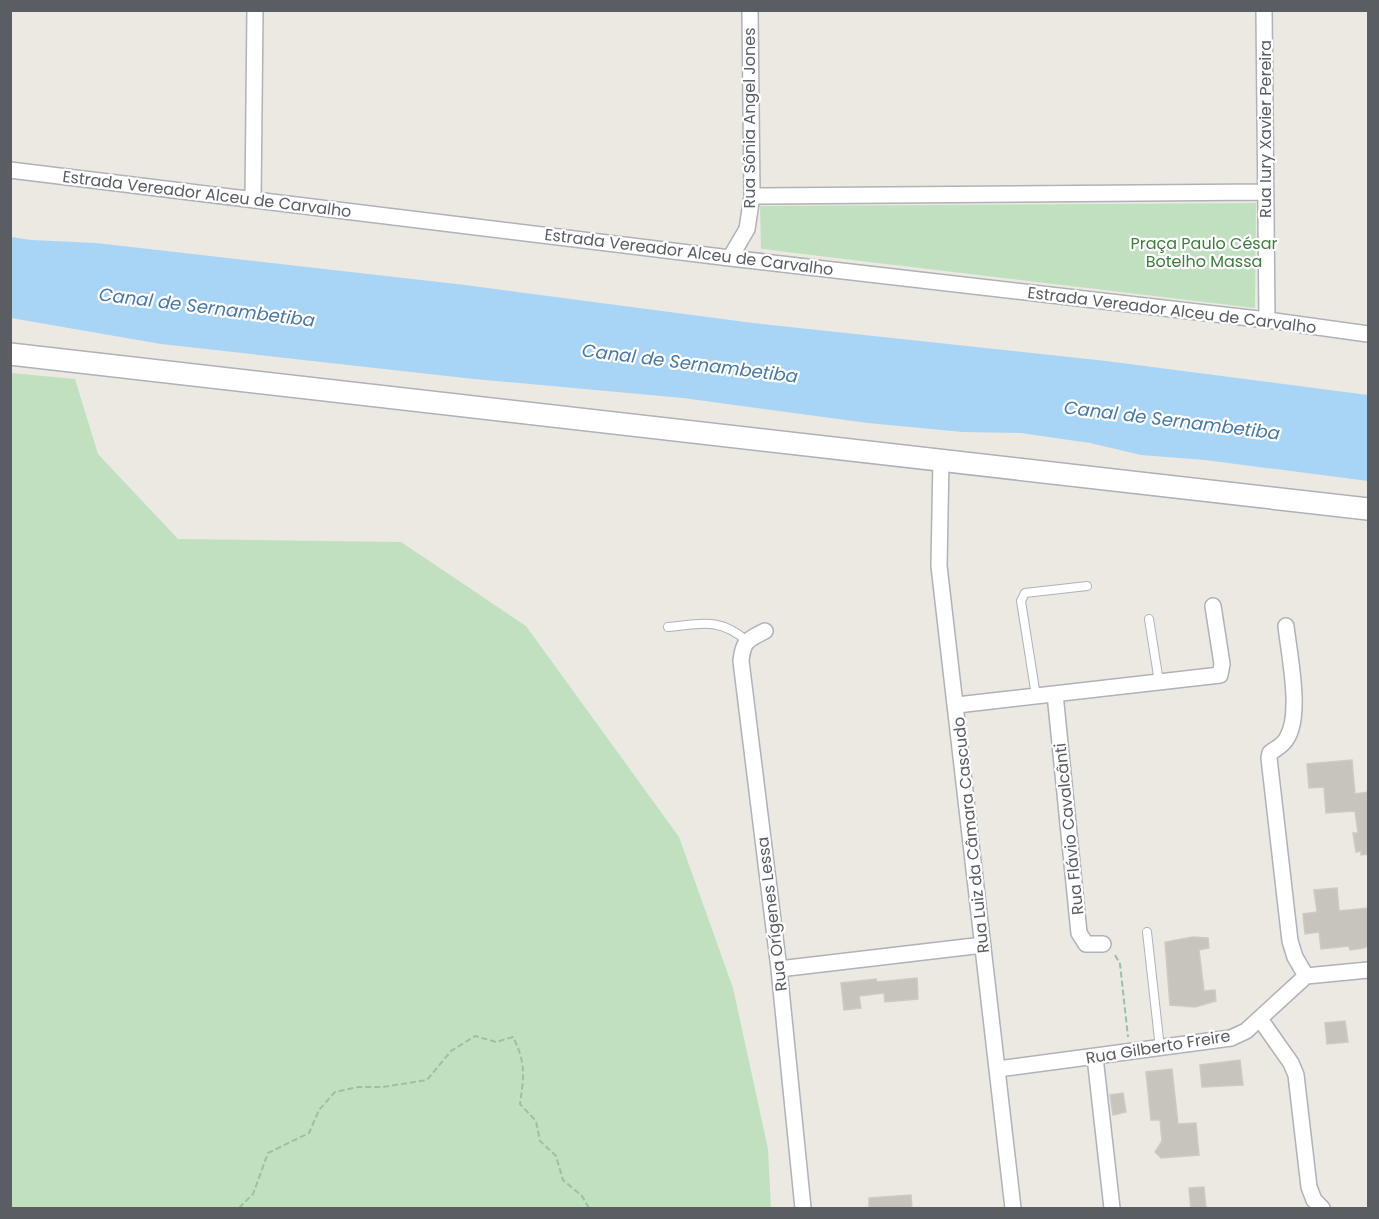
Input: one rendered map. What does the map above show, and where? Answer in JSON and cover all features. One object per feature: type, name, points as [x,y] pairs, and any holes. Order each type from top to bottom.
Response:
[{"type":"street","points":[[253,200],[255,10]]},
{"type":"street","name":"Rua Sônia Angel Jones","points":[[730,258],[747,230],[752,196],[750,10]]},
{"type":"street","name":"Rua Iury Xavier Pereira","points":[[1264,10],[1267,320]]},
{"type":"street","name":"Estrada Vereador Alceu de Carvalho","points":[[10,170],[1368,334]]},
{"type":"street","points":[[752,196],[1265,192]]},
{"type":"street","points":[[10,354],[1368,509]]},
{"type":"street","name":"Rua Luiz da Câmara Cascudo","points":[[941,460],[939,566],[957,705],[1013,1209]]},
{"type":"street","points":[[957,705],[1220,675],[1222,664],[1213,606]]},
{"type":"street","points":[[1286,626],[1294,690],[1293,718],[1289,736],[1282,746],[1270,753],[1269,758],[1290,941],[1295,957],[1306,976],[1368,970]]},
{"type":"street","points":[[747,640],[765,631]]},
{"type":"street","name":"Rua Orígenes Lessa","points":[[747,640],[742,649],[741,661],[779,969],[803,1209]]},
{"type":"street","name":"Rua Flávio Cavalcânti","points":[[1054,694],[1079,933],[1086,944],[1103,944]]},
{"type":"street","points":[[779,969],[983,945]]},
{"type":"street","name":"Rua Gilberto Freire","points":[[998,1069],[1231,1038],[1246,1031],[1306,976]]},
{"type":"street","points":[[1260,1019],[1291,1063],[1296,1075],[1309,1187],[1314,1200],[1322,1209]]},
{"type":"street","points":[[1095,1057],[1112,1209]]},
{"type":"lane","points":[[1035,696],[1022,596],[1025,592],[1087,586]]},
{"type":"lane","points":[[1149,619],[1159,682]]},
{"type":"lane","points":[[668,627],[719,624],[747,640]]},
{"type":"lane","points":[[1147,932],[1161,1048]]},
{"type":"path","points":[[1103,944],[1114,954],[1120,964],[1129,1052]]},
{"type":"path","points":[[239,1209],[254,1194],[268,1153],[309,1132],[319,1110],[335,1092],[358,1087],[383,1087],[427,1080],[451,1051],[475,1036],[496,1042],[513,1037],[522,1055],[524,1080],[520,1104],[536,1121],[540,1141],[556,1156],[563,1180],[582,1196],[589,1209]]},
{"type":"green space","name":"Praça Paulo César Botelho Massa","points":[[1256,203],[1255,308],[761,249],[760,206]]},
{"type":"green space","points":[[11,373],[75,379],[98,454],[178,539],[401,542],[526,626],[679,837],[733,988],[768,1149],[771,1208],[11,1208]]},
{"type":"water","name":"Canal de Sernambetiba","points":[[11,237],[96,243],[465,285],[753,323],[1106,361],[1368,395],[1368,481],[1205,460],[1141,455],[1090,443],[1021,433],[963,432],[868,423],[683,398],[474,379],[161,344],[11,318]]},
{"type":"building","points":[[1352,760],[1355,794],[1368,792],[1368,854],[1361,855],[1361,851],[1356,852],[1353,833],[1358,833],[1355,811],[1326,813],[1324,787],[1309,788],[1307,764]]},
{"type":"building","points":[[1337,888],[1339,911],[1368,908],[1368,946],[1364,948],[1350,950],[1349,946],[1321,949],[1319,932],[1305,934],[1303,914],[1317,912],[1314,890]]},
{"type":"building","points":[[1193,937],[1208,938],[1209,948],[1199,950],[1204,991],[1215,990],[1216,1001],[1195,1007],[1170,1005],[1165,942]]},
{"type":"building","points":[[917,978],[918,999],[885,1002],[884,993],[859,996],[861,1008],[844,1010],[841,983]]},
{"type":"building","points":[[1345,1021],[1348,1042],[1327,1044],[1325,1023]]},
{"type":"building","points":[[1240,1060],[1243,1085],[1202,1087],[1200,1065]]},
{"type":"building","points":[[1172,1069],[1178,1124],[1196,1123],[1199,1155],[1161,1158],[1155,1152],[1162,1141],[1160,1120],[1151,1120],[1146,1072]]},
{"type":"building","points":[[1123,1093],[1126,1112],[1113,1115],[1110,1095]]},
{"type":"building","points":[[1204,1187],[1206,1209],[1191,1209],[1189,1188]]},
{"type":"building","points":[[911,1195],[912,1209],[869,1209],[869,1198]]}]
